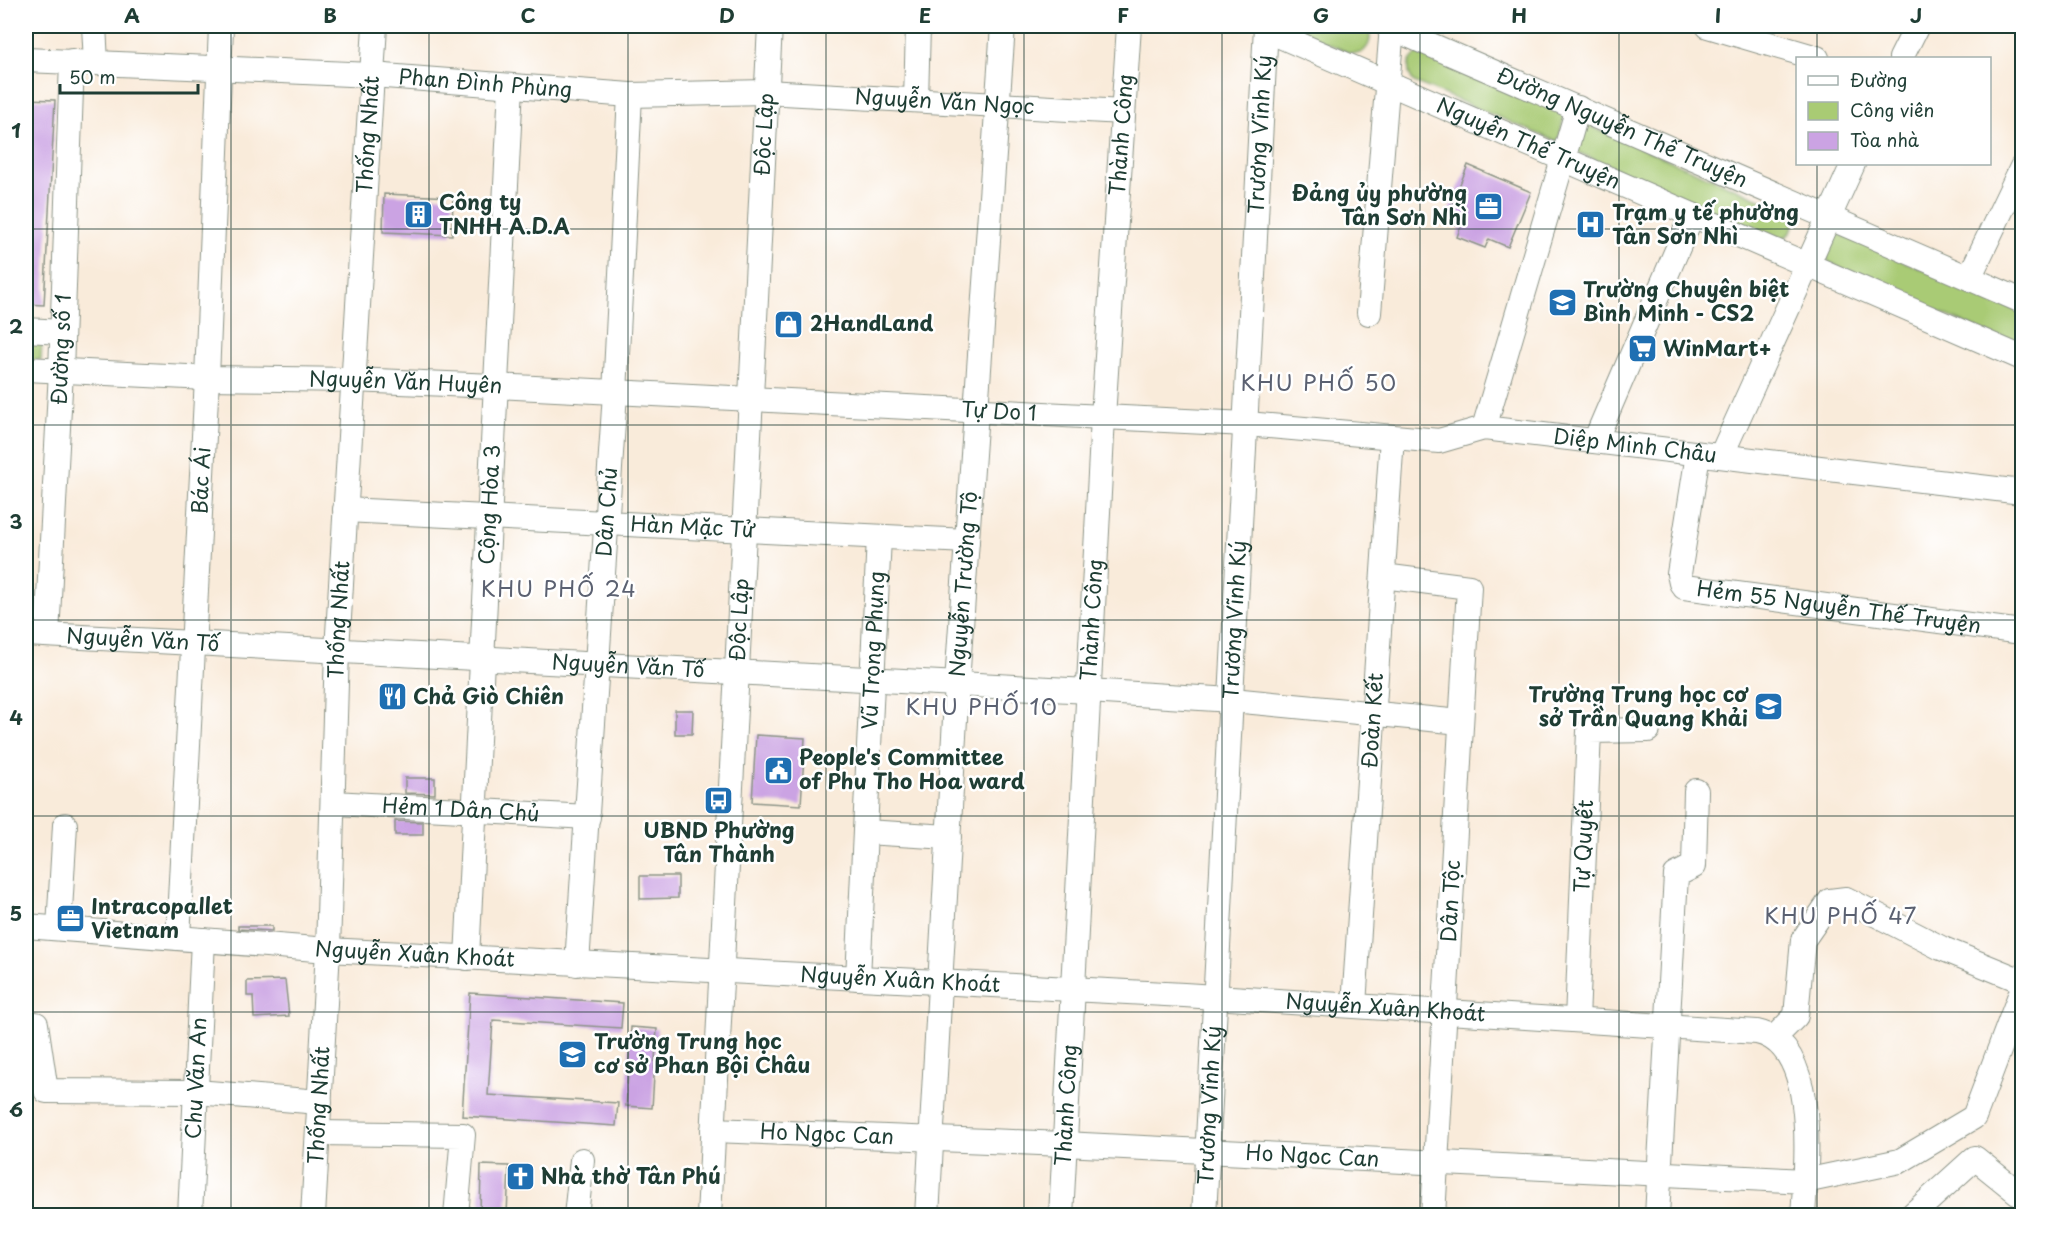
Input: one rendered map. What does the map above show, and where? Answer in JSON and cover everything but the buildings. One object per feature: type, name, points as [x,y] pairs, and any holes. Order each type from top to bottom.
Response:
[{"type":"street","points":[[94,26],[96,62]]},
{"type":"street","name":"Bác Ái","points":[[178,938],[207,378],[221,26]]},
{"type":"street","name":"Thống Nhất","points":[[313,1215],[328,950],[337,650],[375,26]]},
{"type":"street","name":"Độc Lập","points":[[709,1215],[770,26]]},
{"type":"street","points":[[916,100],[918,26]]},
{"type":"street","name":"Nguyễn Trường Tộ","points":[[927,1215],[957,683],[1003,26]]},
{"type":"street","name":"Thành Công","points":[[1060,1215],[1103,417],[1129,26]]},
{"type":"street","points":[[1369,313],[1390,26]]},
{"type":"street","name":"Đường Nguyễn Thế Truyện","points":[[1390,26],[2022,301]]},
{"type":"street","points":[[1708,26],[1814,57]]},
{"type":"street","points":[[1901,57],[1914,26]]},
{"type":"street","name":"Nguyễn Thế Truyện","points":[[1266,28],[2022,358]]},
{"type":"street","name":"Trương Vĩnh Ký","points":[[1204,1215],[1266,28]]},
{"type":"street","name":"Phan Đình Phùng","points":[[26,60],[372,75],[630,95],[766,92]]},
{"type":"street","name":"Đường số 1","points":[[37,635],[61,371],[72,61]]},
{"type":"street","name":"Cộng Hòa 3","points":[[467,958],[490,518],[494,386],[511,86]]},
{"type":"street","name":"Nguyễn Văn Ngọc","points":[[766,92],[1123,112]]},
{"type":"street","name":"Dân Chủ","points":[[577,964],[615,393],[630,95]]},
{"type":"street","points":[[1484,428],[1578,108]]},
{"type":"street","points":[[1709,455],[1807,264],[1853,165]]},
{"type":"street","points":[[1969,278],[2022,166]]},
{"type":"street","points":[[1595,441],[1692,215]]},
{"type":"street","points":[[26,330],[62,332]]},
{"type":"street","name":"Nguyễn Văn Huyên","points":[[26,369],[207,378],[353,380],[750,399]]},
{"type":"street","name":"Tự Do 1","points":[[750,399],[1247,424]]},
{"type":"street","name":"Diệp Minh Châu","points":[[1247,424],[1439,441],[1484,428],[2022,492]]},
{"type":"street","name":"Đoàn Kết","points":[[1354,1005],[1392,437]]},
{"type":"street","name":"Hẻm 55 Nguyễn Thế Truyện","points":[[1709,455],[1679,574],[1684,587],[2022,632]]},
{"type":"street","name":"Hàn Mặc Tử","points":[[345,510],[967,541]]},
{"type":"street","name":"Vũ Trọng Phụng","points":[[858,978],[879,537]]},
{"type":"street","name":"Dân Tộc","points":[[1383,576],[1468,587],[1433,1215]]},
{"type":"street","name":"Nguyễn Văn Tố","points":[[37,635],[1088,691],[1232,700],[1461,722]]},
{"type":"street","name":"Tự Quyết","points":[[1577,1020],[1589,731],[1648,730]]},
{"type":"street","points":[[1658,1215],[1676,875],[1694,866],[1696,791]]},
{"type":"street","name":"Hẻm 1 Dân Chủ","points":[[333,803],[588,817]]},
{"type":"street","points":[[59,928],[65,825]]},
{"type":"street","points":[[865,832],[948,837]]},
{"type":"street","points":[[1803,1215],[1806,1136],[1801,1090],[1789,1056],[1774,1038],[1794,1019],[1797,1012],[1800,947],[1827,905],[1835,899],[1846,899],[1941,948],[2022,981]]},
{"type":"street","name":"Nguyễn Xuân Khoát","points":[[26,926],[328,950],[1215,996],[1757,1032],[1774,1038]]},
{"type":"street","name":"Chu Văn An","points":[[190,1215],[203,940]]},
{"type":"street","name":"Ho Ngoc Can","points":[[713,1130],[1064,1144],[1805,1181],[1900,1161],[1974,1117],[2022,990]]},
{"type":"street","points":[[36,1024],[46,1091],[195,1092],[320,1102]]},
{"type":"street","points":[[318,1133],[463,1135],[456,1215]]},
{"type":"street","points":[[1911,1215],[1975,1158],[2022,1196]]},
{"type":"street","points":[[576,1215],[582,1160]]},
{"type":"green space","points":[[1296,26],[1365,26],[1370,40],[1361,53],[1350,53],[1301,32]]},
{"type":"green space","points":[[1422,52],[1565,113],[1558,142],[1414,82],[1409,73],[1409,65],[1413,57]]},
{"type":"green space","points":[[1585,124],[1790,212],[1793,226],[1790,233],[1778,240],[1575,151]]},
{"type":"green space","points":[[1840,234],[2022,312],[2022,349],[1828,262],[1825,253],[1831,237]]},
{"type":"green space","points":[[26,339],[42,340],[41,360],[26,360]]},
{"type":"place","name":"Đảng ủy phường Tân Sơn Nhì","points":[[1488,206]]},
{"type":"place","name":"Công ty TNHH A.D.A","points":[[418,215]]},
{"type":"place","name":"Trạm y tế phường Tân Sơn Nhì","points":[[1591,225]]},
{"type":"place","name":"Trường Chuyên biệt Bình Minh - CS2","points":[[1562,302]]},
{"type":"place","name":"2HandLand","points":[[789,324]]},
{"type":"place","name":"WinMart+","points":[[1642,349]]},
{"type":"place","name":"Chả Giò Chiên","points":[[392,697]]},
{"type":"place","name":"Trường Trung học cơ sở Trần Quang Khải","points":[[1769,707]]},
{"type":"place","name":"People's Committee of Phu Tho Hoa ward","points":[[778,770]]},
{"type":"place","name":"UBND Phường Tân Thành","points":[[719,800]]},
{"type":"place","name":"Intracopallet Vietnam","points":[[70,919]]},
{"type":"place","name":"Trường Trung học cơ sở Phan Bội Châu","points":[[573,1054]]},
{"type":"place","name":"Nhà thờ Tân Phú","points":[[520,1177]]},
{"type":"district","name":"KHU PHỐ 50","points":[[1319,383]]},
{"type":"district","name":"KHU PHỐ 24","points":[[559,589]]},
{"type":"district","name":"KHU PHỐ 10","points":[[982,707]]},
{"type":"district","name":"KHU PHỐ 47","points":[[1841,916]]}]
